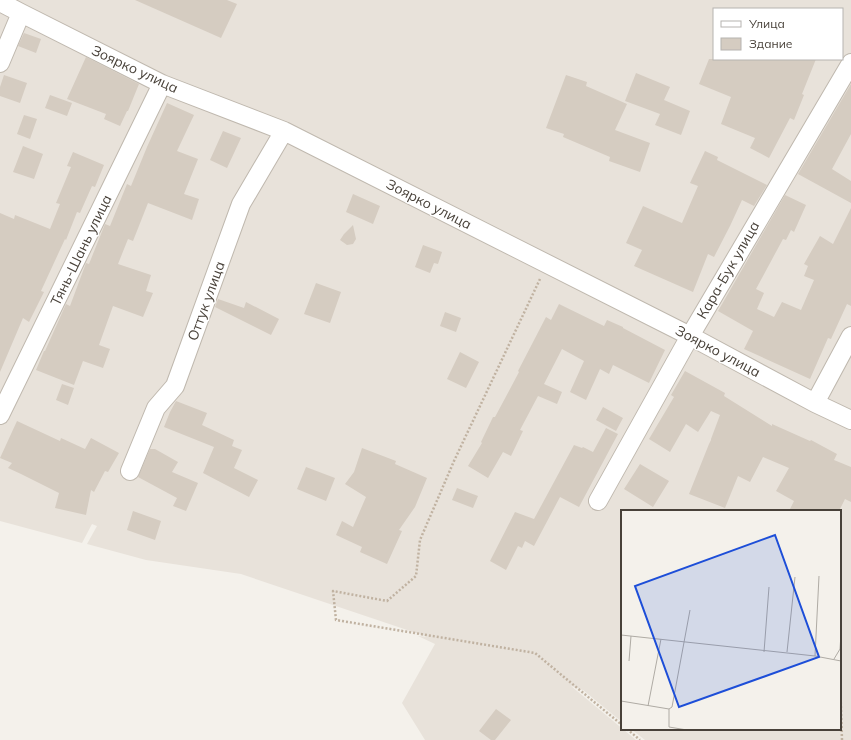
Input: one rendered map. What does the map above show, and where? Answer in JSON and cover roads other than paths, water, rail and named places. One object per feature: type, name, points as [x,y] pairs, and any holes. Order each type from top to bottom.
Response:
[{"type":"street","name":"Зоярко улица","points":[[0,2],[162,84],[284,131],[690,336],[815,403],[851,420]]},
{"type":"street","points":[[0,63],[21,13]]},
{"type":"street","name":"Кара-Бук улица","points":[[598,501],[690,336],[851,63]]},
{"type":"street","name":"Тянь-Шань улица","points":[[0,415],[162,84]]},
{"type":"street","name":"Оттук улица","points":[[130,471],[156,408],[175,386],[241,204],[284,131]]},
{"type":"street","points":[[815,403],[851,336]]}]
